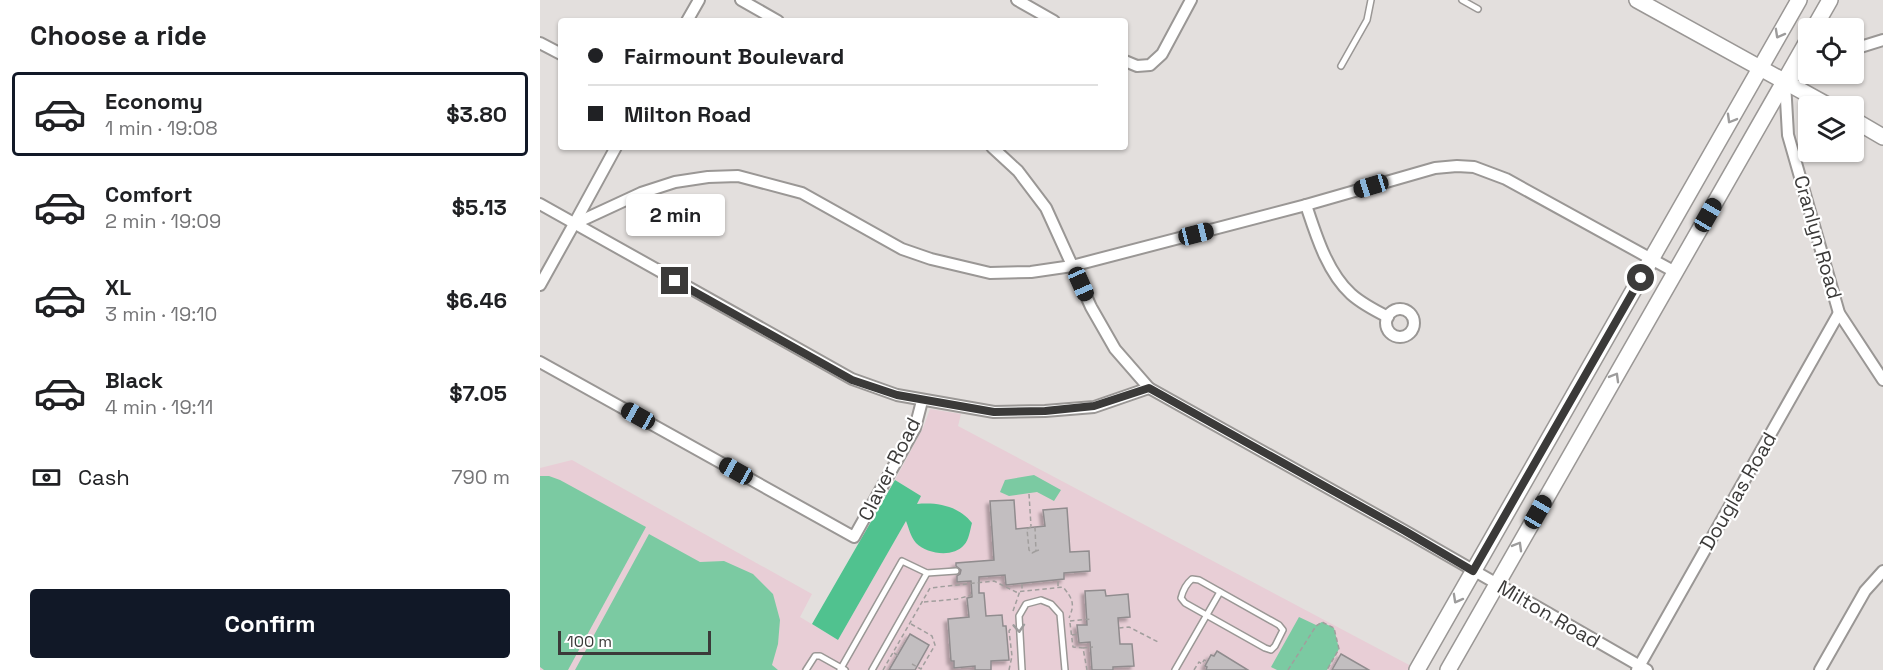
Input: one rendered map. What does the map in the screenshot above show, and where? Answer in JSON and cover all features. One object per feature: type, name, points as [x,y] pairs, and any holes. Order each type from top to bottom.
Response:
[{"type":"main road","points":[[1637,0],[1811,96]]},
{"type":"main road","points":[[1417,670],[1798,0]]},
{"type":"main road","points":[[1820,18],[1830,0]]},
{"type":"main road","points":[[1448,670],[1798,58]]},
{"type":"main road","points":[[1864,126],[1883,136]]},
{"type":"street","points":[[689,18],[699,0]]},
{"type":"street","points":[[741,0],[773,18]]},
{"type":"street","points":[[1017,0],[1049,18]]},
{"type":"street","points":[[1128,63],[1137,66],[1150,65],[1162,54],[1191,0]]},
{"type":"street","points":[[1864,46],[1883,40]]},
{"type":"street","points":[[540,43],[558,52]]},
{"type":"street","points":[[1785,82],[1798,74]]},
{"type":"street","name":"Cranlyn Road","points":[[1785,82],[1788,135],[1839,313],[1883,380]]},
{"type":"street","points":[[540,285],[614,150]]},
{"type":"street","name":"Milton Road","points":[[995,150],[1018,171],[1046,208],[1091,307],[1115,349],[1149,388],[1405,531],[1641,668]]},
{"type":"street","points":[[574,224],[641,193],[675,182],[708,177],[738,176],[802,193],[902,249],[931,259],[990,273],[1031,272],[1072,266],[1306,205],[1436,168],[1456,166],[1474,167],[1506,179],[1675,272]]},
{"type":"street","points":[[540,204],[852,380],[897,395],[994,412],[1045,411],[1094,406],[1149,388]]},
{"type":"street","points":[[1306,205],[1318,243],[1336,274],[1351,294],[1388,317]]},
{"type":"street","name":"Douglas Road","points":[[1641,668],[1839,313]]},
{"type":"street","name":"Claver Road","points":[[540,362],[854,537],[915,428],[922,400]]},
{"type":"street","points":[[1820,670],[1865,591],[1883,571]]},
{"type":"lane","points":[[1341,66],[1367,20],[1371,0]]},
{"type":"lane","points":[[1462,0],[1478,9]]},
{"type":"lane","points":[[806,670],[814,656],[820,656],[842,669],[902,561],[927,573],[956,571]]},
{"type":"lane","points":[[872,670],[927,573]]},
{"type":"lane","points":[[1192,579],[1199,580],[1220,592],[1283,630],[1271,650],[1185,603],[1181,598],[1187,583],[1192,579]]},
{"type":"lane","points":[[1175,670],[1220,592]]},
{"type":"lane","points":[[1022,670],[1019,616],[1026,604],[1041,600],[1051,604],[1060,614],[1065,670]]},
{"type":"path","points":[[1029,494],[1031,527],[1028,529],[1029,550],[1032,553],[1037,550],[1035,528],[1031,527]]},
{"type":"path","points":[[1058,579],[1058,587]]},
{"type":"path","points":[[883,670],[930,588],[955,585],[994,581],[1016,592],[1063,587],[1071,596],[1073,609],[1069,621],[1073,647],[1093,647]]},
{"type":"path","points":[[1022,584],[1023,591]]},
{"type":"path","points":[[923,602],[972,596]]},
{"type":"path","points":[[1069,621],[1091,619]]},
{"type":"path","points":[[1288,670],[1316,626],[1322,622],[1334,628],[1339,649],[1328,670]]},
{"type":"path","points":[[910,624],[932,636],[935,645],[921,669],[912,664]]},
{"type":"path","points":[[1119,628],[1129,627],[1158,642]]},
{"type":"path","points":[[918,635],[921,630]]},
{"type":"path","points":[[1071,635],[1078,634]]},
{"type":"path","points":[[1083,648],[1087,670]]},
{"type":"path","points":[[893,653],[900,656]]},
{"type":"path","points":[[1194,670],[1199,662],[1202,664],[1204,660],[1207,661]]},
{"type":"shaded area","points":[[930,409],[961,414],[958,426],[1413,667],[1411,670],[540,670],[540,468],[572,460],[812,594],[800,617],[838,640],[920,496],[895,480],[923,428]]},
{"type":"green space","points":[[1034,475],[1061,490],[1054,501],[1037,492],[1009,496],[1000,492],[1005,480]]},
{"type":"green space","points":[[540,476],[560,480],[646,527],[568,670],[544,670],[540,667]]},
{"type":"green space","points":[[895,480],[921,496],[917,504],[947,506],[967,517],[972,523],[968,538],[964,545],[953,552],[933,552],[916,543],[906,521],[838,640],[812,624]]},
{"type":"green space","points":[[649,534],[700,562],[724,561],[753,574],[773,594],[780,620],[778,644],[772,665],[778,670],[575,670]]},
{"type":"green space","points":[[1299,617],[1316,625],[1322,622],[1334,628],[1339,649],[1327,670],[1277,670],[1271,667]]},
{"type":"building","points":[[1014,500],[1016,529],[1045,526],[1043,510],[1067,508],[1070,552],[1089,551],[1090,571],[1064,573],[1064,579],[1006,585],[1005,575],[979,577],[979,593],[984,593],[986,616],[1002,615],[1003,626],[1006,626],[1009,660],[991,661],[991,670],[975,670],[975,666],[954,668],[954,661],[951,661],[948,619],[969,617],[967,598],[972,597],[971,581],[957,582],[957,576],[961,570],[956,563],[994,560],[990,501]]},
{"type":"building","points":[[1105,590],[1106,596],[1128,594],[1130,617],[1118,618],[1120,644],[1132,644],[1134,666],[1113,667],[1113,670],[1092,670],[1090,642],[1079,643],[1077,625],[1087,625],[1085,591]]},
{"type":"building","points":[[910,634],[929,645],[915,670],[889,670]]},
{"type":"building","points":[[1217,651],[1248,670],[1206,670],[1205,666],[1211,655],[1214,656]]},
{"type":"building","points":[[1341,654],[1369,670],[1332,670]]},
{"type":"route","points":[[675,281],[852,380],[897,395],[994,412],[1045,411],[1094,406],[1149,388],[1473,571],[1641,278]]}]
